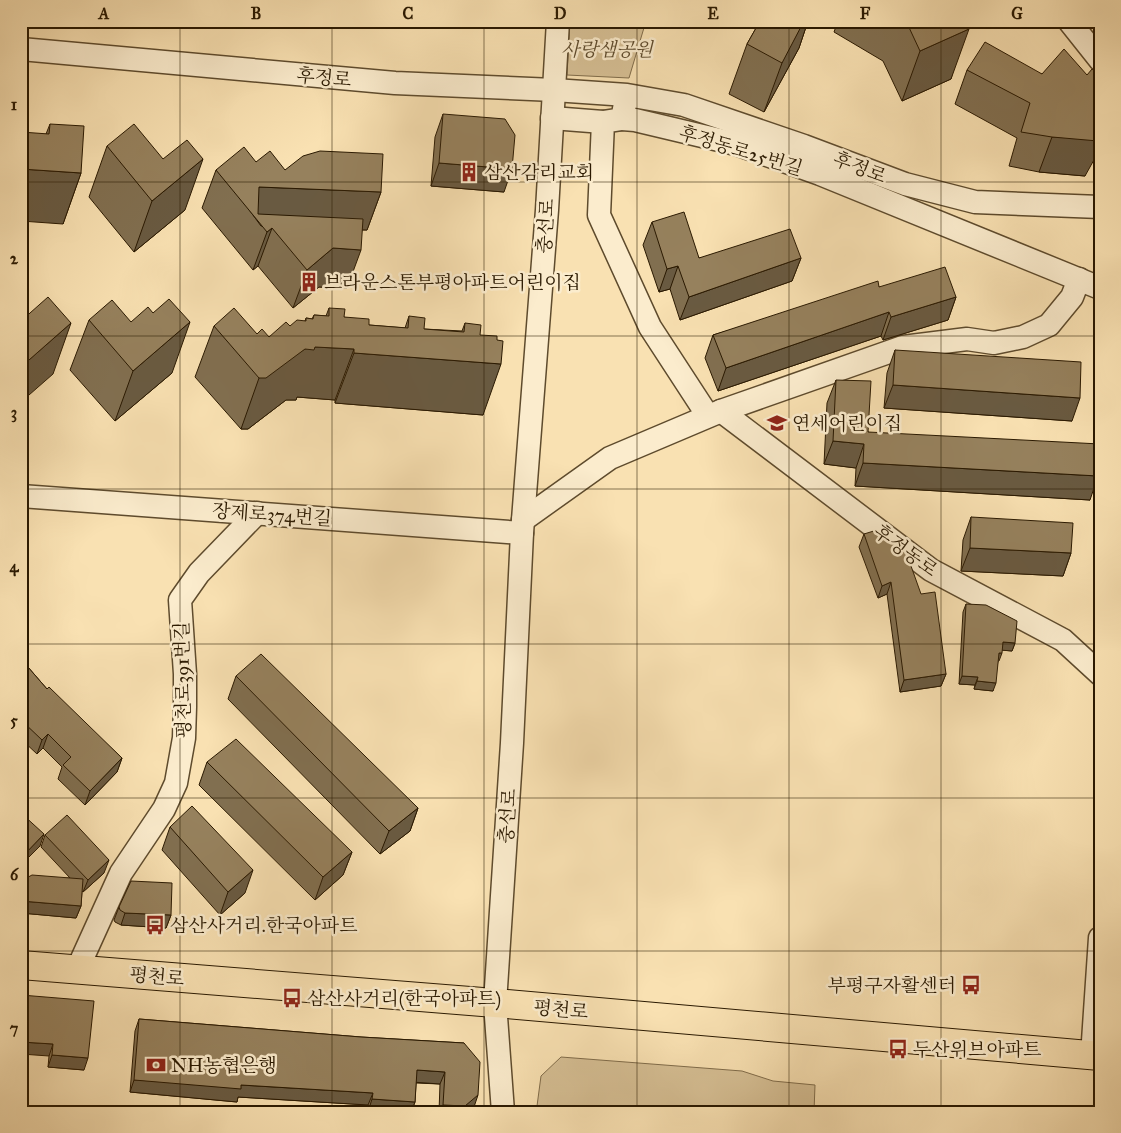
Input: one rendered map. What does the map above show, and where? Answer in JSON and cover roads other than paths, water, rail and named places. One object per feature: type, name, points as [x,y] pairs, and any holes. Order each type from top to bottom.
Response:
[{"type":"main road","name":"평천로","points":[[21,966],[496,1003],[1096,1056]]},
{"type":"street","name":"충선로","points":[[503,1112],[496,1003],[512,742],[522,527],[558,21]]},
{"type":"street","points":[[1069,21],[1100,60]]},
{"type":"street","name":"후정로","points":[[21,49],[395,83],[627,95],[684,105],[804,146],[905,184],[976,202],[1100,207]]},
{"type":"street","points":[[627,95],[612,120],[599,215],[650,327],[714,414]]},
{"type":"street","points":[[552,118],[612,120]]},
{"type":"street","name":"후정동로25번길","points":[[612,120],[635,120],[736,144],[820,174],[1100,288]]},
{"type":"street","points":[[522,527],[610,458],[714,414],[903,347],[966,339],[994,343],[1023,337],[1049,325],[1072,297],[1079,279]]},
{"type":"street","name":"후정동로","points":[[714,414],[931,570],[1063,640],[1100,674]]},
{"type":"street","name":"장제로374번길","points":[[21,496],[258,513],[522,527]]},
{"type":"street","name":"평천로391번길","points":[[77,970],[121,873],[164,809],[176,783],[184,738],[185,707],[185,674],[180,600],[199,573],[258,513]]},
{"type":"street","points":[[1096,1056],[1100,938]]},
{"type":"place","name":"삼산감리교회","points":[[469,172]]},
{"type":"place","name":"브라운스톤부평아파트어린이집","points":[[309,282]]},
{"type":"place","name":"연세어린이집","points":[[777,423]]},
{"type":"place","name":"삼산사거리.한국아파트","points":[[155,925]]},
{"type":"place","name":"부평구자활센터","points":[[971,985]]},
{"type":"place","name":"삼산사거리(한국아파트)","points":[[292,998]]},
{"type":"place","name":"두산위브아파트","points":[[898,1049]]},
{"type":"place","name":"NH농협은행","points":[[156,1065]]},
{"type":"park label","name":"사랑샘공원","points":[[607,49]]}]
